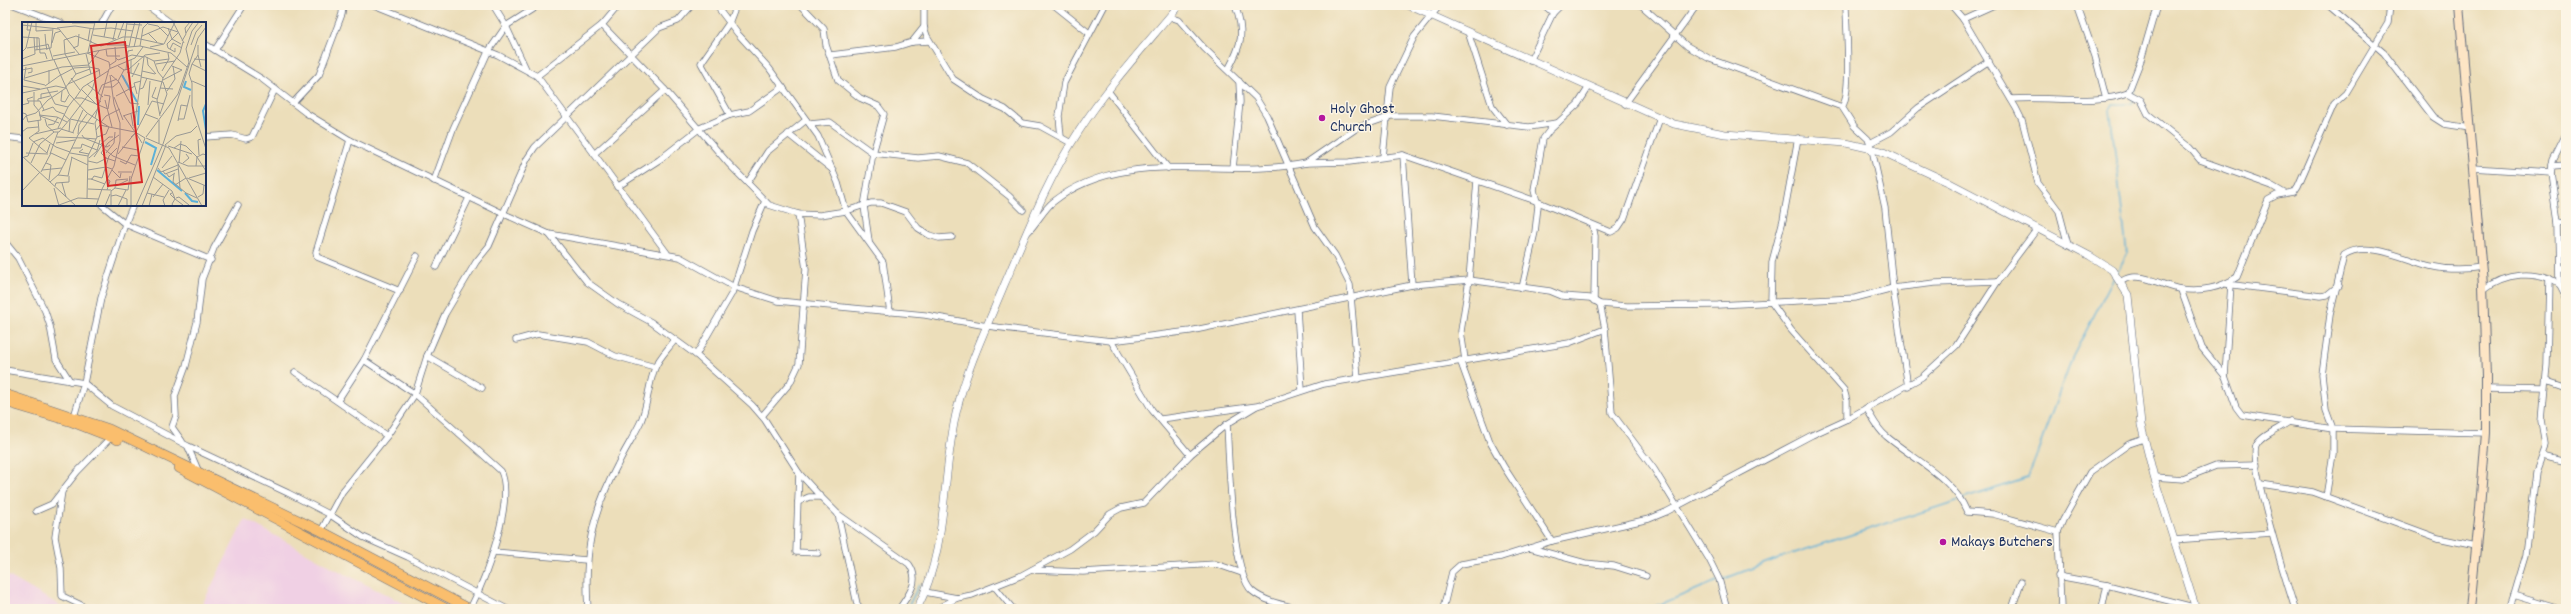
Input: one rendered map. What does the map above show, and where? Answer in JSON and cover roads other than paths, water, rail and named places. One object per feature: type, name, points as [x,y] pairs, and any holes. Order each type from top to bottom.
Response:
[{"type":"highway","points":[[5,394],[73,419],[179,468],[447,609]]},
{"type":"highway","points":[[5,402],[109,429],[198,470],[321,531],[470,609]]},
{"type":"main road","points":[[2459,5],[2482,267],[2486,389],[2486,433],[2470,609]]},
{"type":"street","points":[[14,5],[58,22]]},
{"type":"street","points":[[103,22],[112,5]]},
{"type":"street","points":[[146,5],[170,22]]},
{"type":"street","points":[[215,50],[244,5]]},
{"type":"street","points":[[293,103],[319,75],[342,14],[343,5]]},
{"type":"street","points":[[374,5],[488,52],[526,69],[537,76],[617,187],[667,253]]},
{"type":"street","points":[[493,5],[506,26],[526,69]]},
{"type":"street","points":[[434,181],[453,129],[488,52],[506,26],[539,5]]},
{"type":"street","points":[[537,76],[602,25],[619,5]]},
{"type":"street","points":[[321,531],[342,492],[387,436],[415,394],[427,356],[454,298],[489,246],[502,213],[535,147],[566,116],[632,56],[659,28],[681,20],[692,5]]},
{"type":"street","points":[[716,5],[729,23],[784,87],[818,136],[833,170],[846,211],[883,262],[890,312]]},
{"type":"street","points":[[730,114],[701,65],[729,23],[736,5]]},
{"type":"street","points":[[801,5],[824,29],[826,45],[831,55],[838,80],[860,98],[878,106],[884,114],[873,153],[864,206],[870,243]]},
{"type":"street","points":[[924,5],[924,27],[929,40],[953,79],[983,99],[1005,109],[1022,123],[1040,126],[1071,143]]},
{"type":"street","points":[[1054,5],[1089,33]]},
{"type":"street","points":[[1061,137],[1059,116],[1063,89],[1089,33],[1105,5]]},
{"type":"street","points":[[916,609],[925,592],[933,568],[939,541],[957,410],[963,387],[987,326],[1049,183],[1071,143],[1108,91],[1180,5]]},
{"type":"street","points":[[1228,70],[1242,40],[1240,22],[1235,5]]},
{"type":"street","points":[[1408,5],[1625,104],[1660,118],[1708,132],[1798,138],[1871,146],[1908,162],[2038,229],[2107,267],[2122,281],[2128,295],[2136,392],[2144,439],[2173,540],[2197,609]]},
{"type":"street","points":[[1383,156],[1388,92],[1414,36],[1440,5]]},
{"type":"street","points":[[1544,5],[1553,13]]},
{"type":"street","points":[[1530,60],[1553,13],[1561,5]]},
{"type":"street","points":[[1641,5],[1674,35],[1710,59],[1842,107],[1871,146],[1885,208],[1893,288],[1908,386]]},
{"type":"street","points":[[1625,104],[1697,5]]},
{"type":"street","points":[[1842,107],[1845,102],[1847,74],[1846,5]]},
{"type":"street","points":[[1951,5],[1963,19],[1989,61],[2022,120],[2038,183],[2059,211],[2068,245]]},
{"type":"street","points":[[1963,19],[1994,5]]},
{"type":"street","points":[[2077,5],[2095,56],[2106,98]]},
{"type":"street","points":[[2128,93],[2141,60],[2157,5]]},
{"type":"street","points":[[2328,5],[2376,45],[2433,117],[2444,124],[2470,128]]},
{"type":"street","points":[[2122,281],[2127,278],[2139,277],[2181,290],[2211,289],[2228,284],[2237,277],[2241,272],[2268,200],[2284,193],[2294,192],[2298,186],[2334,104],[2346,93],[2388,23],[2390,5]]},
{"type":"street","points":[[1170,16],[1179,20],[1204,48],[1239,80],[1260,103],[1315,227],[1335,254],[1347,276],[1353,299],[1358,380]]},
{"type":"street","points":[[602,25],[666,90],[728,162],[766,202],[774,207],[798,214],[820,214],[846,211],[881,203],[906,212],[918,228],[929,235],[939,238],[952,237]]},
{"type":"street","points":[[912,42],[924,27]]},
{"type":"street","points":[[1468,32],[1492,106],[1507,125]]},
{"type":"street","points":[[831,55],[896,47],[912,42],[929,40]]},
{"type":"street","points":[[206,45],[350,140],[502,213],[549,234],[667,253],[694,263],[734,287],[778,301],[924,315],[987,326],[1111,341],[1190,330],[1353,299],[1412,285],[1470,280],[1550,292],[1562,296],[1583,297],[1600,304],[1627,306],[1718,305],[1855,298],[1893,288],[1935,283],[1998,281]]},
{"type":"street","points":[[1871,146],[1891,132],[1918,108],[1989,61]]},
{"type":"street","points":[[1233,168],[1240,102],[1239,80]]},
{"type":"street","points":[[617,187],[659,160],[700,128],[730,114],[749,111],[784,87]]},
{"type":"street","points":[[1522,288],[1536,232],[1536,200],[1534,190],[1544,138],[1557,123],[1575,107],[1589,87]]},
{"type":"street","points":[[206,137],[232,135],[246,139],[252,137],[275,89]]},
{"type":"street","points":[[594,154],[666,90]]},
{"type":"street","points":[[1108,91],[1168,168]]},
{"type":"street","points":[[2011,99],[2106,98],[2128,93],[2141,100],[2148,114],[2190,148],[2200,160],[2272,186],[2284,193]]},
{"type":"street","points":[[1306,163],[1357,128],[1386,117],[1403,115],[1432,116],[1536,127],[1557,123]]},
{"type":"street","points":[[1027,234],[1053,202],[1092,180],[1143,168],[1233,168],[1289,166],[1306,163],[1349,162],[1383,156],[1403,155],[1536,200],[1611,232],[1620,225],[1660,118]]},
{"type":"street","points":[[748,182],[768,151],[788,134],[808,122],[830,122],[873,153],[918,158],[933,155],[967,164],[1009,196],[1024,210]]},
{"type":"street","points":[[1536,127],[1544,138]]},
{"type":"street","points":[[788,134],[833,170]]},
{"type":"street","points":[[2559,285],[2563,269],[2552,169],[2566,135]]},
{"type":"street","points":[[5,137],[22,139]]},
{"type":"street","points":[[1798,138],[1783,220],[1772,262],[1771,302],[1791,330],[1844,390],[1847,401],[1847,419]]},
{"type":"street","points":[[350,140],[316,252],[317,257],[400,292]]},
{"type":"street","points":[[1403,155],[1412,285]]},
{"type":"street","points":[[2473,168],[2552,169],[2566,165]]},
{"type":"street","points":[[1477,181],[1470,280],[1461,331],[1463,360],[1490,442],[1504,467],[1552,541]]},
{"type":"street","points":[[436,267],[469,198]]},
{"type":"street","points":[[696,355],[734,287],[752,231],[766,202]]},
{"type":"street","points":[[103,206],[125,224],[211,260]]},
{"type":"street","points":[[73,419],[84,383],[101,298],[125,224],[133,206]]},
{"type":"street","points":[[198,470],[188,446],[176,435],[172,427],[176,416],[176,396],[192,344],[202,279],[211,260],[214,248],[238,206]]},
{"type":"street","points":[[762,416],[795,375],[801,346],[805,304],[806,269],[798,214]]},
{"type":"street","points":[[2558,221],[2566,222]]},
{"type":"street","points":[[1594,226],[1596,236],[1594,301]]},
{"type":"street","points":[[1443,609],[1452,572],[1458,566],[1552,541],[1649,519],[1676,507],[1908,386],[1948,355],[1998,281],[2038,229]]},
{"type":"street","points":[[549,234],[587,282],[618,304],[651,322],[674,341],[696,355],[762,416],[799,473],[838,514],[909,564],[913,569],[915,583],[899,609]]},
{"type":"street","points":[[5,242],[18,258],[45,311],[50,326],[56,359],[70,381]]},
{"type":"street","points":[[2326,497],[2333,454],[2333,429],[2326,410],[2322,374],[2330,316],[2344,255],[2350,251],[2361,249],[2390,253],[2430,266],[2464,270],[2482,267]]},
{"type":"street","points":[[338,400],[364,360],[417,256]]},
{"type":"street","points":[[2483,290],[2498,280],[2510,276],[2533,275],[2550,279],[2559,285],[2566,299]]},
{"type":"street","points":[[2509,609],[2526,555],[2536,472],[2543,455],[2546,441],[2542,422],[2546,381],[2550,279]]},
{"type":"street","points":[[2228,284],[2321,296],[2327,295],[2338,286]]},
{"type":"street","points":[[2225,376],[2228,284]]},
{"type":"street","points":[[2181,290],[2202,348],[2225,376],[2236,407],[2242,415],[2290,421],[2333,429],[2486,433]]},
{"type":"street","points":[[1600,304],[1605,329],[1612,413],[1654,469],[1719,579],[1727,609]]},
{"type":"street","points":[[1297,310],[1302,390]]},
{"type":"street","points":[[1161,419],[1256,406],[1302,390],[1463,360],[1549,347],[1568,343],[1605,329]]},
{"type":"street","points":[[516,340],[538,334],[588,342],[615,356],[655,367]]},
{"type":"street","points":[[588,609],[586,560],[590,532],[596,513],[616,467],[643,414],[655,367],[674,341]]},
{"type":"street","points":[[1111,341],[1141,394],[1190,455]]},
{"type":"street","points":[[427,356],[482,388]]},
{"type":"street","points":[[364,360],[415,394],[500,471],[504,482],[502,509],[494,552],[470,609]]},
{"type":"street","points":[[5,370],[84,383],[112,406],[188,446],[330,514],[363,537],[408,557],[477,595],[507,609]]},
{"type":"street","points":[[295,372],[338,400],[387,436]]},
{"type":"street","points":[[2546,381],[2566,388]]},
{"type":"street","points":[[2486,389],[2544,390]]},
{"type":"street","points":[[936,609],[957,598],[995,587],[1031,570],[1085,539],[1100,527],[1110,514],[1121,508],[1144,503],[1190,455],[1227,424],[1256,406]]},
{"type":"street","points":[[1866,408],[1886,436],[1949,485],[1962,499],[1967,512],[1989,513],[2058,532]]},
{"type":"street","points":[[2290,421],[2260,440],[2255,453],[2271,533],[2294,609]]},
{"type":"street","points":[[1227,424],[1235,543],[1242,573],[1252,591],[1277,603],[1301,609]]},
{"type":"street","points":[[36,511],[52,504],[77,472],[111,437]]},
{"type":"street","points":[[2061,609],[2058,576],[2058,532],[2086,476],[2129,444],[2144,439]]},
{"type":"street","points":[[2543,455],[2566,461]]},
{"type":"street","points":[[2154,477],[2183,479],[2216,466],[2257,465]]},
{"type":"street","points":[[799,473],[796,552],[818,553]]},
{"type":"street","points":[[2261,484],[2297,489],[2326,497],[2438,538],[2476,546]]},
{"type":"street","points":[[62,491],[55,537],[61,568],[60,590],[62,596],[81,605]]},
{"type":"street","points":[[798,502],[809,497],[821,497]]},
{"type":"street","points":[[838,514],[857,604],[861,609]]},
{"type":"street","points":[[2173,540],[2271,533]]},
{"type":"street","points":[[1530,548],[1586,563],[1614,566],[1646,576]]},
{"type":"street","points":[[494,552],[586,560]]},
{"type":"street","points":[[1031,570],[1083,572],[1216,564],[1242,573]]},
{"type":"street","points":[[2058,576],[2107,585],[2197,609]]},
{"type":"street","points":[[2012,609],[2021,582]]},
{"type":"street","points":[[2102,609],[2107,585]]},
{"type":"street","points":[[995,587],[1013,609]]},
{"type":"street","points":[[925,592],[957,598]]},
{"type":"street","points":[[2514,595],[2560,609]]},
{"type":"waterway","points":[[2155,20],[2160,5]]},
{"type":"waterway","points":[[2134,93],[2144,61]]},
{"type":"waterway","points":[[2117,272],[2127,254],[2110,110],[2113,104],[2131,104],[2133,97]]},
{"type":"waterway","points":[[1721,580],[1779,558],[2028,478],[2072,358],[2114,277]]},
{"type":"waterway","points":[[1649,609],[1717,581]]},
{"type":"waterway","points":[[907,609],[919,585]]},
{"type":"place","name":"Holy Ghost Church","points":[[1322,118]]},
{"type":"place","name":"Makays Butchers","points":[[1943,542]]}]
